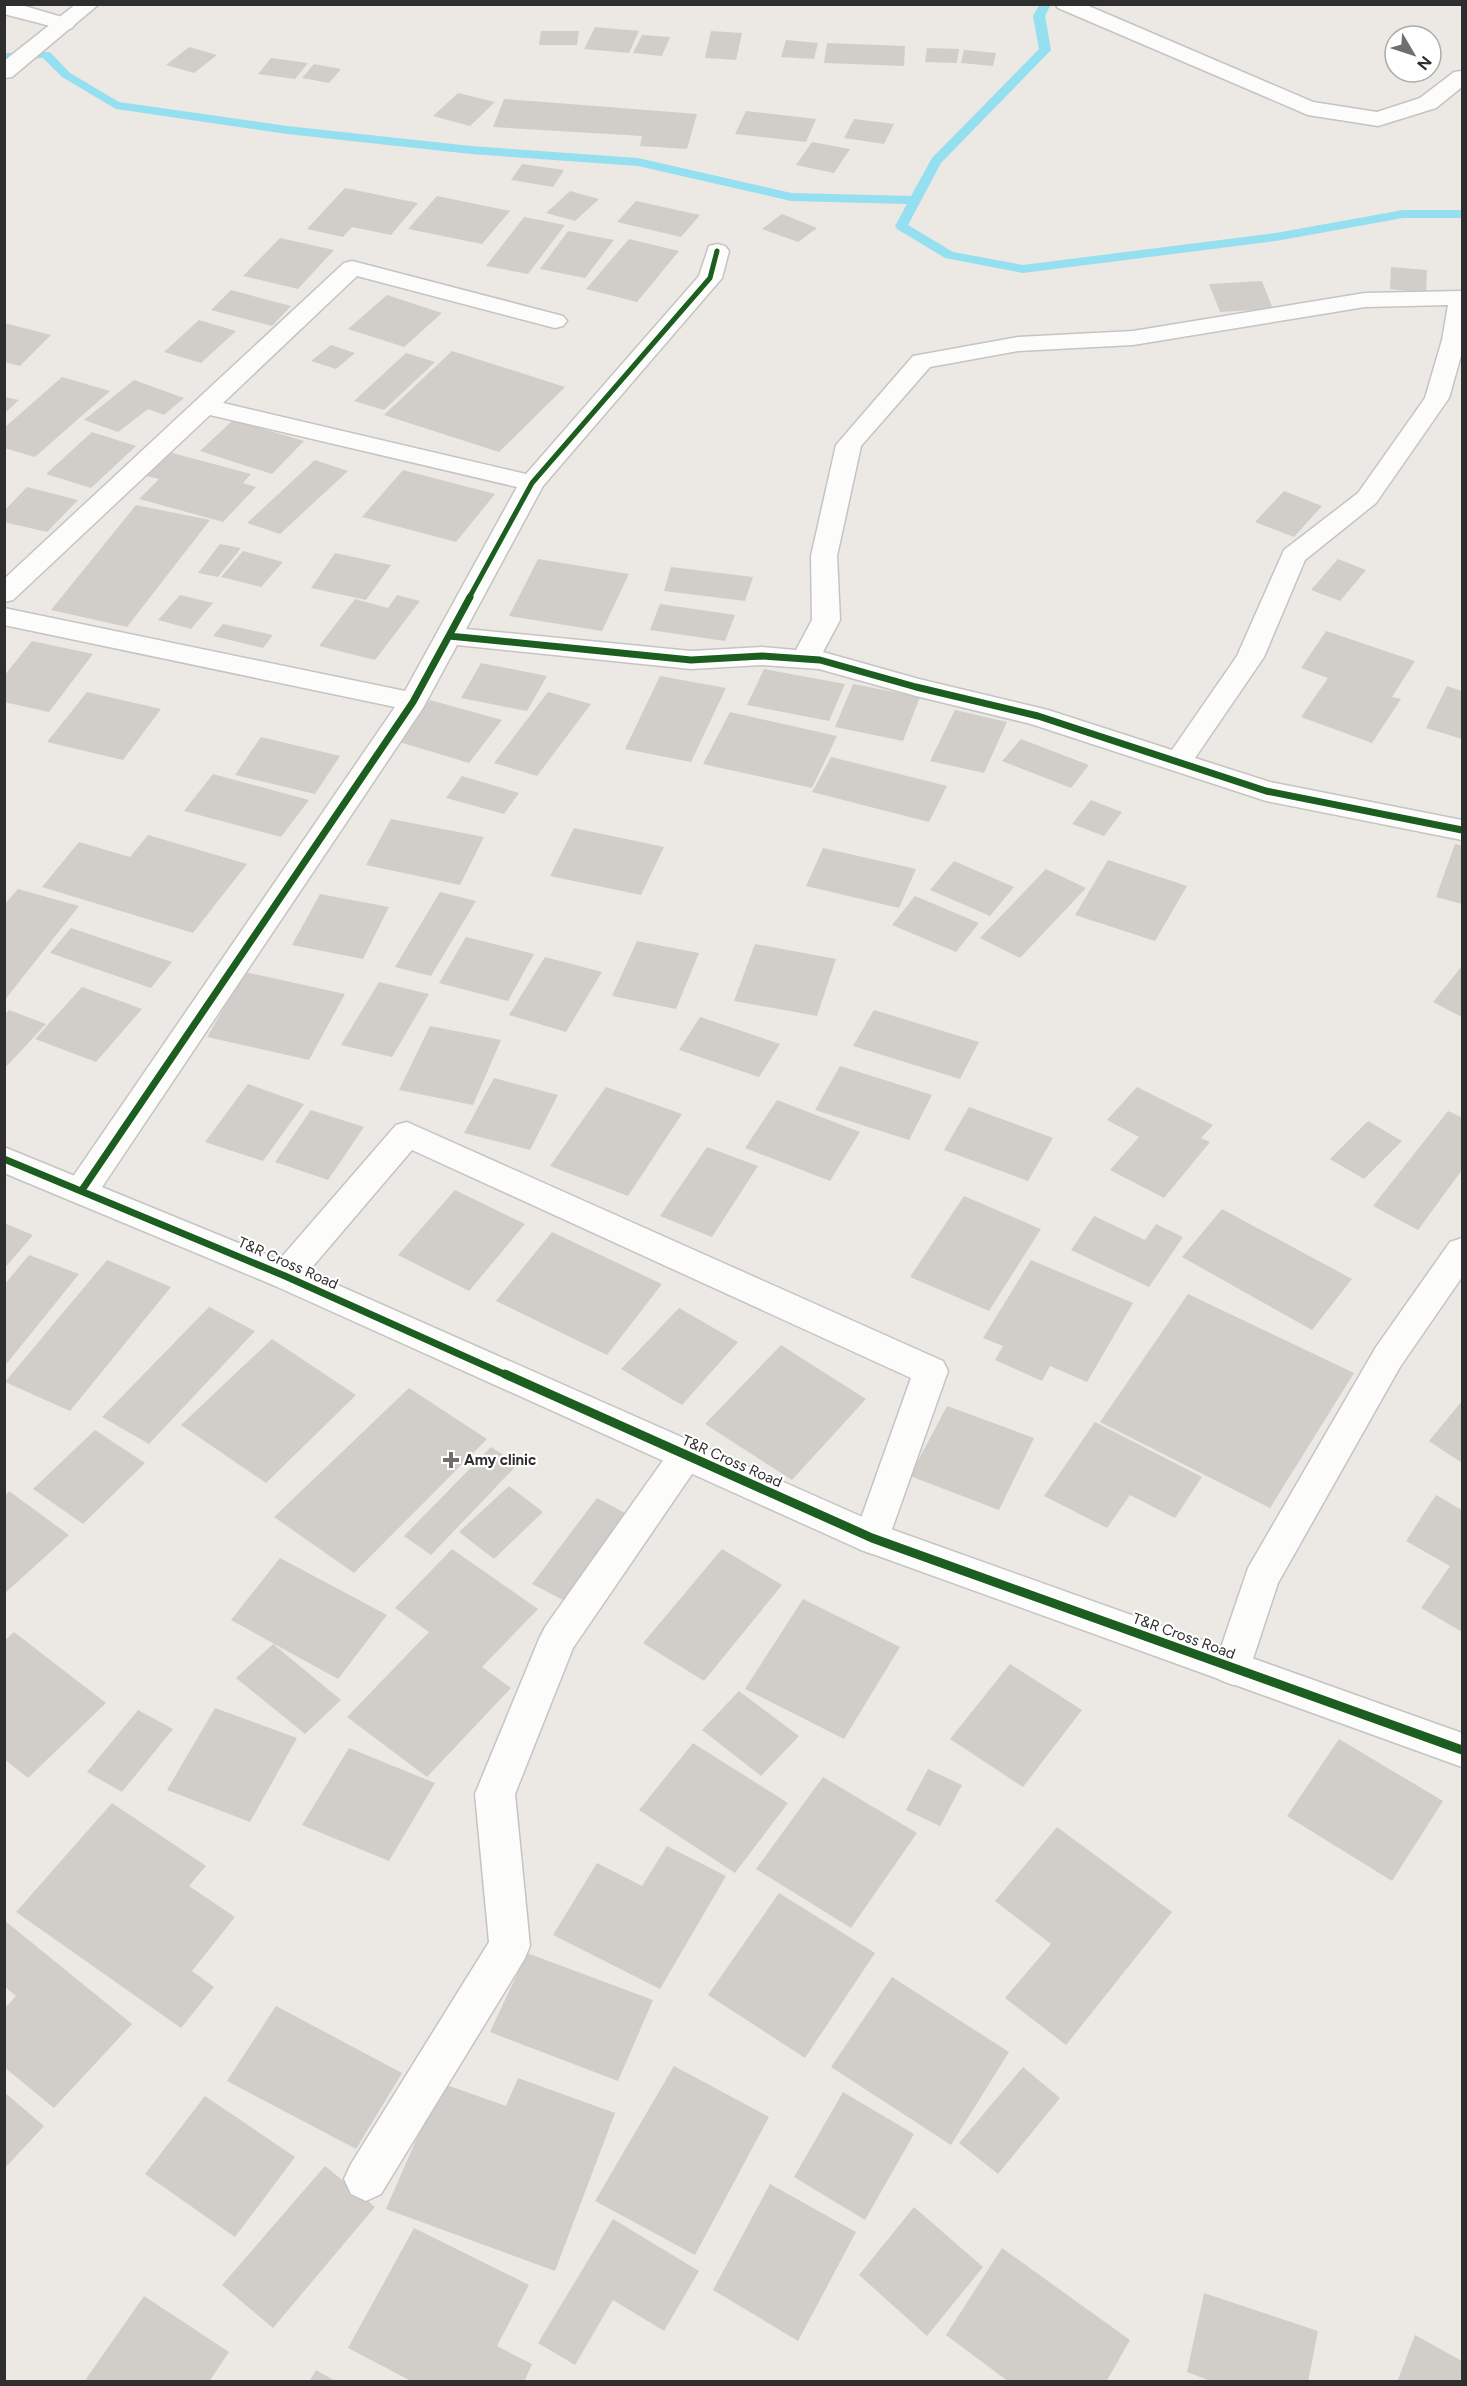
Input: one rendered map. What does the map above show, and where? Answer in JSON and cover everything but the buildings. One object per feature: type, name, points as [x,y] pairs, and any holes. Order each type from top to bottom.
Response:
[{"type":"street","points":[[6,70],[89,4]]},
{"type":"street","points":[[1065,4],[1308,108],[1378,119],[1428,103],[1462,77]]},
{"type":"street","points":[[4,8],[65,24]]},
{"type":"street","points":[[82,1190],[413,702],[532,483],[710,278],[717,251]]},
{"type":"street","points":[[4,594],[352,268],[555,321]]},
{"type":"street","points":[[805,659],[826,620],[824,556],[849,445],[922,361],[1018,344],[1133,338],[1365,300],[1462,298],[1454,340],[1437,398],[1367,498],[1293,556],[1250,657],[1178,762]]},
{"type":"street","points":[[205,406],[532,483]]},
{"type":"street","points":[[4,616],[413,702]]},
{"type":"street","points":[[449,636],[691,660],[743,656],[820,660],[916,687],[1038,716],[1266,791],[1462,830]]},
{"type":"street","points":[[285,1276],[407,1134],[931,1371],[872,1538]]},
{"type":"street","name":"T&R Cross Road","points":[[4,1159],[285,1276],[872,1538],[1462,1750]]},
{"type":"street","points":[[1233,1668],[1260,1579],[1388,1357],[1462,1251]]},
{"type":"street","points":[[366,2179],[510,1946],[495,1794],[558,1639],[687,1455]]},
{"type":"waterway","points":[[915,200],[936,161],[1045,50],[1039,16],[1046,4]]},
{"type":"waterway","points":[[4,57],[46,54],[66,75],[116,105],[287,130],[471,150],[638,162],[791,197],[915,200]]},
{"type":"waterway","points":[[915,200],[901,226],[949,255],[1023,269],[1276,237],[1403,214],[1462,214]]},
{"type":"cycle path","points":[[82,1190],[413,702],[532,483],[710,278],[717,251]]},
{"type":"cycle path","points":[[449,636],[691,660],[762,656],[820,660],[916,687],[1038,716],[1266,791],[1462,830]]},
{"type":"cycle path","points":[[4,1159],[285,1276],[872,1538],[1462,1750]]},
{"type":"place","name":"Amy clinic","points":[[451,1460]]}]
